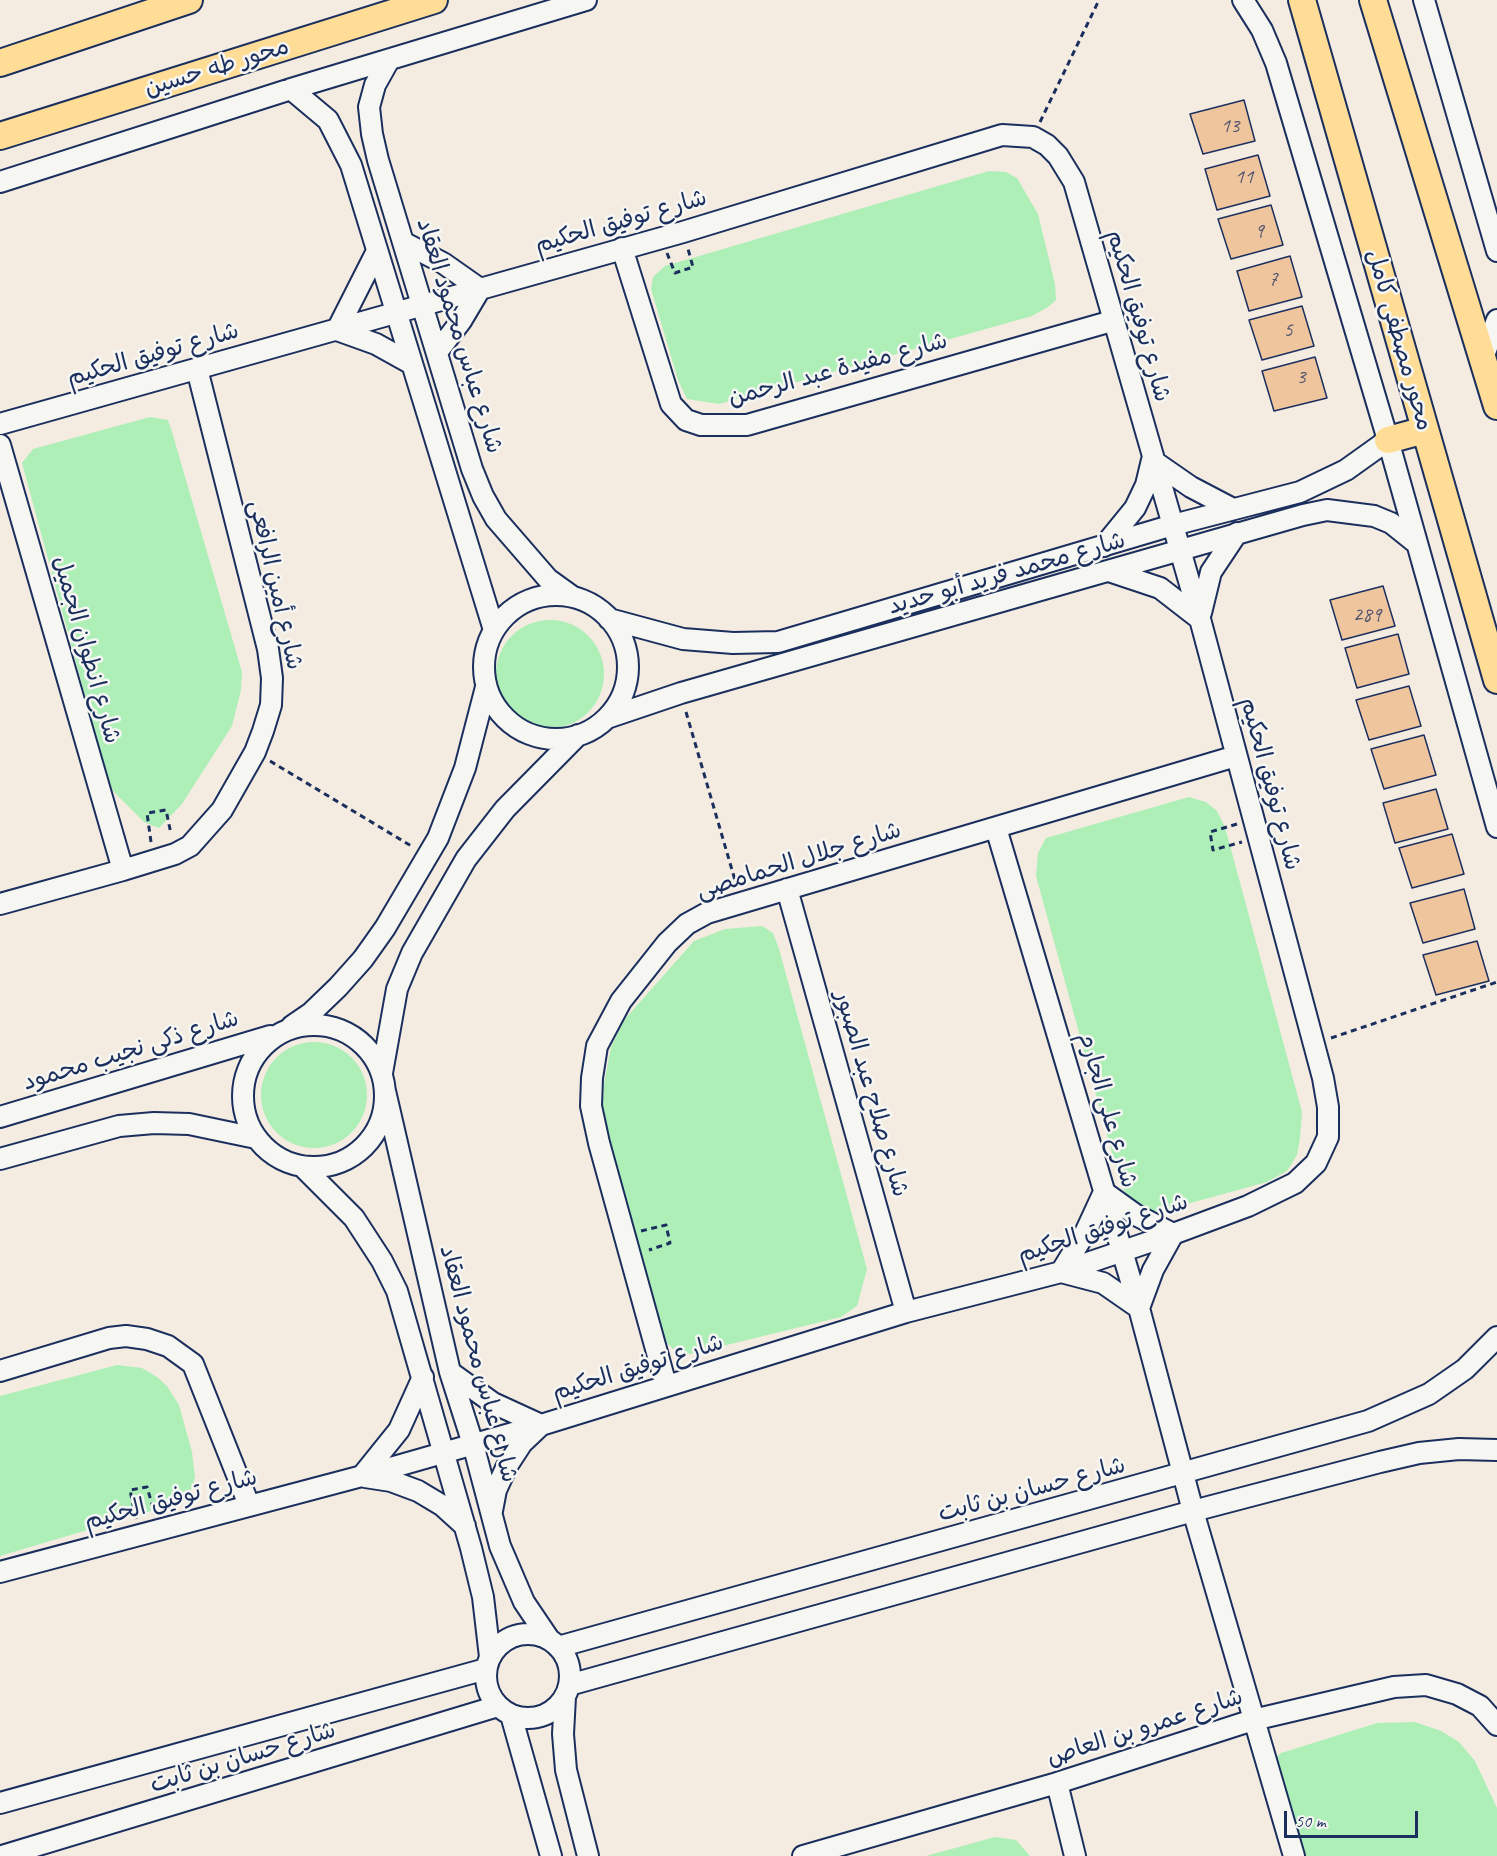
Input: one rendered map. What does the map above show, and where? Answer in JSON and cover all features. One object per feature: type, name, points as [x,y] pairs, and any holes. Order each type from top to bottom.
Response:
[{"type":"main road","points":[[0,63],[189,0]]},
{"type":"main road","name":"محور طه حسين","points":[[0,136],[434,0]]},
{"type":"main road","name":"محور مصطفى كامل","points":[[1302,0],[1497,680]]},
{"type":"main road","points":[[1372,0],[1488,338],[1497,406]]},
{"type":"main road","points":[[1388,440],[1425,430]]},
{"type":"street","points":[[0,182],[291,89],[586,0]]},
{"type":"street","points":[[1243,0],[1262,30],[1276,63],[1388,440],[1497,827]]},
{"type":"street","points":[[1424,0],[1497,251]]},
{"type":"street","name":"شارع عباس محمود العقاد","points":[[389,60],[375,86],[369,106],[378,160],[483,496],[496,519],[548,579],[573,597]]},
{"type":"street","points":[[291,89],[328,120],[351,165],[376,254],[494,630]]},
{"type":"street","name":"شارع توفيق الحكيم","points":[[0,424],[683,232],[1002,135],[1033,137],[1047,145],[1058,156],[1074,182],[1152,460],[1200,619],[1328,1107],[1328,1137],[1316,1163],[1295,1183],[1271,1196],[1173,1234],[1061,1272],[906,1312],[541,1425],[362,1476],[0,1572]]},
{"type":"street","points":[[403,242],[443,262],[480,289],[461,321],[438,351]]},
{"type":"street","name":"شارع مفيدة عبد الرحمن","points":[[622,248],[671,404],[686,420],[701,425],[747,425],[1112,321]]},
{"type":"street","points":[[376,254],[337,330],[376,344],[412,364]]},
{"type":"street","name":"شارع أمين الرافعى","points":[[0,904],[123,870],[175,854],[190,846],[207,830],[228,801],[255,752],[271,705],[272,678],[268,649],[196,369]]},
{"type":"street","name":"شارع محمد فريد أبو حديد","points":[[609,619],[683,639],[734,643],[778,642],[1173,525],[1300,492],[1323,482],[1388,440]]},
{"type":"street","name":"شارع انطوان الجميل","points":[[0,445],[123,870]]},
{"type":"street","points":[[1103,547],[1135,508],[1146,485],[1152,460],[1191,487],[1233,509]]},
{"type":"street","name":"شارع محمد فريد أبو حديد","points":[[607,718],[681,693],[1112,572],[1237,533],[1327,510],[1354,512],[1392,523],[1416,543]]},
{"type":"street","points":[[1112,572],[1136,578],[1160,588],[1200,619],[1211,573],[1237,533]]},
{"type":"street","points":[[555,595],[573,597],[599,609],[609,619],[620,634],[626,650],[628,669],[625,686],[618,703],[607,718],[578,735],[555,739],[532,735],[512,724],[496,708],[486,687],[483,667],[486,647],[494,630],[505,616],[520,605],[537,598],[555,595]]},
{"type":"street","points":[[283,1031],[318,1024],[346,1031],[374,1056],[384,1082],[385,1108],[379,1125],[369,1141],[355,1154],[339,1163],[320,1167],[302,1166],[284,1161],[268,1152],[256,1138],[242,1107],[245,1073],[253,1058],[283,1031],[332,993],[363,959],[428,856],[456,795],[486,687]]},
{"type":"street","name":"شارع عباس محمود العقاد","points":[[553,1643],[515,1585],[505,1562],[491,1516],[473,1444],[450,1372],[384,1082],[397,989],[412,953],[466,859],[505,809],[578,735]]},
{"type":"street","name":"شارع جلال الحمامصى","points":[[666,1385],[624,1236],[591,1106],[597,1046],[621,1001],[667,943],[687,924],[707,913],[1236,756]]},
{"type":"street","name":"شارع على الجارم","points":[[996,828],[1139,1308],[1252,1720],[1294,1856]]},
{"type":"street","name":"شارع صلاح عبد الصبور","points":[[787,889],[906,1312]]},
{"type":"street","name":"شارع ذكى نجيب محمود","points":[[0,1117],[283,1031]]},
{"type":"street","points":[[0,1159],[119,1126],[154,1123],[189,1124],[256,1138]]},
{"type":"street","points":[[302,1166],[354,1218],[382,1261],[397,1291],[445,1451],[483,1597],[488,1663],[486,1683],[490,1696],[505,1711],[522,1718],[544,1715],[554,1710],[567,1691],[1193,1511],[1419,1453],[1459,1449],[1497,1450]]},
{"type":"street","points":[[1104,1191],[1136,1215],[1173,1234],[1153,1270],[1139,1308],[1103,1283],[1061,1272],[1085,1233],[1104,1191]]},
{"type":"street","points":[[0,1371],[109,1338],[136,1337],[168,1346],[193,1364],[249,1505]]},
{"type":"street","name":"شارع حسان بن ثابت","points":[[553,1643],[1183,1475],[1368,1421],[1429,1394],[1465,1369],[1497,1337]]},
{"type":"street","points":[[450,1372],[494,1403],[541,1425],[522,1443],[507,1466],[496,1490],[491,1516]]},
{"type":"street","points":[[423,1377],[399,1430],[362,1476],[391,1481],[418,1491],[443,1506],[465,1526]]},
{"type":"street","points":[[488,1663],[497,1647],[516,1636],[527,1634],[553,1643],[568,1665],[563,1751],[588,1856]]},
{"type":"street","name":"شارع حسان بن ثابت","points":[[0,1803],[488,1663]]},
{"type":"street","name":"شارع عمرو بن العاص","points":[[802,1856],[1057,1783],[1252,1720],[1394,1687],[1426,1685],[1457,1694],[1479,1706],[1497,1725]]},
{"type":"street","points":[[505,1711],[551,1856]]},
{"type":"street","name":"شارع حسان بن ثابت","points":[[2,1856],[505,1711]]},
{"type":"street","points":[[1057,1783],[1075,1856]]},
{"type":"path","points":[[1033,137],[1099,0]]},
{"type":"path","points":[[663,237],[675,273],[693,267],[683,232]]},
{"type":"path","points":[[681,693],[742,903]]},
{"type":"path","points":[[255,752],[428,856]]},
{"type":"path","points":[[155,860],[147,813],[166,810],[175,854]]},
{"type":"path","points":[[1255,828],[1213,850],[1210,832],[1255,828]]},
{"type":"path","points":[[1313,1045],[1497,982]]},
{"type":"path","points":[[624,1236],[665,1224],[671,1242],[630,1256]]},
{"type":"path","points":[[140,1536],[129,1491],[138,1488],[147,1487],[160,1530]]},
{"type":"green space","points":[[989,171],[1006,172],[1017,178],[1038,214],[1055,284],[1056,300],[1048,307],[1032,316],[719,404],[687,399],[678,380],[651,289],[653,277],[665,266]]},
{"type":"green space","points":[[150,417],[168,420],[242,672],[241,690],[232,726],[182,804],[159,828],[144,822],[113,791],[107,777],[22,463],[33,449]]},
{"type":"green space","points":[[550,620],[571,624],[588,636],[600,653],[604,674],[600,695],[588,712],[571,724],[550,728],[529,724],[512,712],[500,695],[496,674],[500,653],[512,636],[529,624]]},
{"type":"green space","points":[[1189,797],[1206,802],[1217,811],[1225,827],[1302,1112],[1297,1155],[1287,1171],[1267,1182],[1158,1212],[1143,1208],[1130,1199],[1121,1186],[1036,876],[1038,853],[1046,838]]},
{"type":"green space","points":[[762,926],[773,933],[779,949],[867,1269],[857,1306],[841,1317],[690,1354],[676,1352],[662,1338],[602,1115],[604,1084],[611,1047],[624,1020],[694,941],[725,929]]},
{"type":"green space","points":[[314,1042],[334,1046],[352,1057],[363,1075],[367,1095],[363,1115],[352,1133],[334,1144],[314,1148],[294,1144],[276,1133],[265,1115],[261,1095],[265,1075],[276,1057],[294,1046]]},
{"type":"green space","points":[[117,1365],[142,1368],[157,1377],[167,1386],[179,1405],[192,1452],[195,1477],[190,1492],[175,1504],[0,1556],[0,1396]]},
{"type":"green space","points":[[1415,1722],[1441,1731],[1459,1742],[1475,1761],[1497,1808],[1497,1856],[1296,1856],[1271,1762],[1281,1753],[1377,1723]]},
{"type":"green space","points":[[995,1837],[1016,1840],[1030,1856],[926,1856]]},
{"type":"building","points":[[1244,100],[1255,141],[1203,154],[1190,114]]},
{"type":"building","points":[[1258,155],[1270,196],[1217,210],[1205,169]]},
{"type":"building","points":[[1271,205],[1283,245],[1231,259],[1218,219]]},
{"type":"building","points":[[1290,256],[1302,297],[1249,311],[1237,271]]},
{"type":"building","points":[[1302,306],[1314,346],[1262,360],[1249,320]]},
{"type":"building","points":[[1315,357],[1327,398],[1274,411],[1262,371]]},
{"type":"building","points":[[1383,586],[1395,626],[1342,640],[1330,600]]},
{"type":"building","points":[[1398,634],[1409,674],[1357,688],[1345,648]]},
{"type":"building","points":[[1409,686],[1421,726],[1369,740],[1356,700]]},
{"type":"building","points":[[1424,735],[1436,775],[1384,789],[1371,749]]},
{"type":"building","points":[[1436,789],[1448,829],[1395,843],[1383,803]]},
{"type":"building","points":[[1452,834],[1464,874],[1412,888],[1399,848]]},
{"type":"building","points":[[1464,889],[1475,929],[1423,943],[1410,903]]},
{"type":"building","points":[[1477,941],[1489,981],[1436,995],[1423,955]]}]
